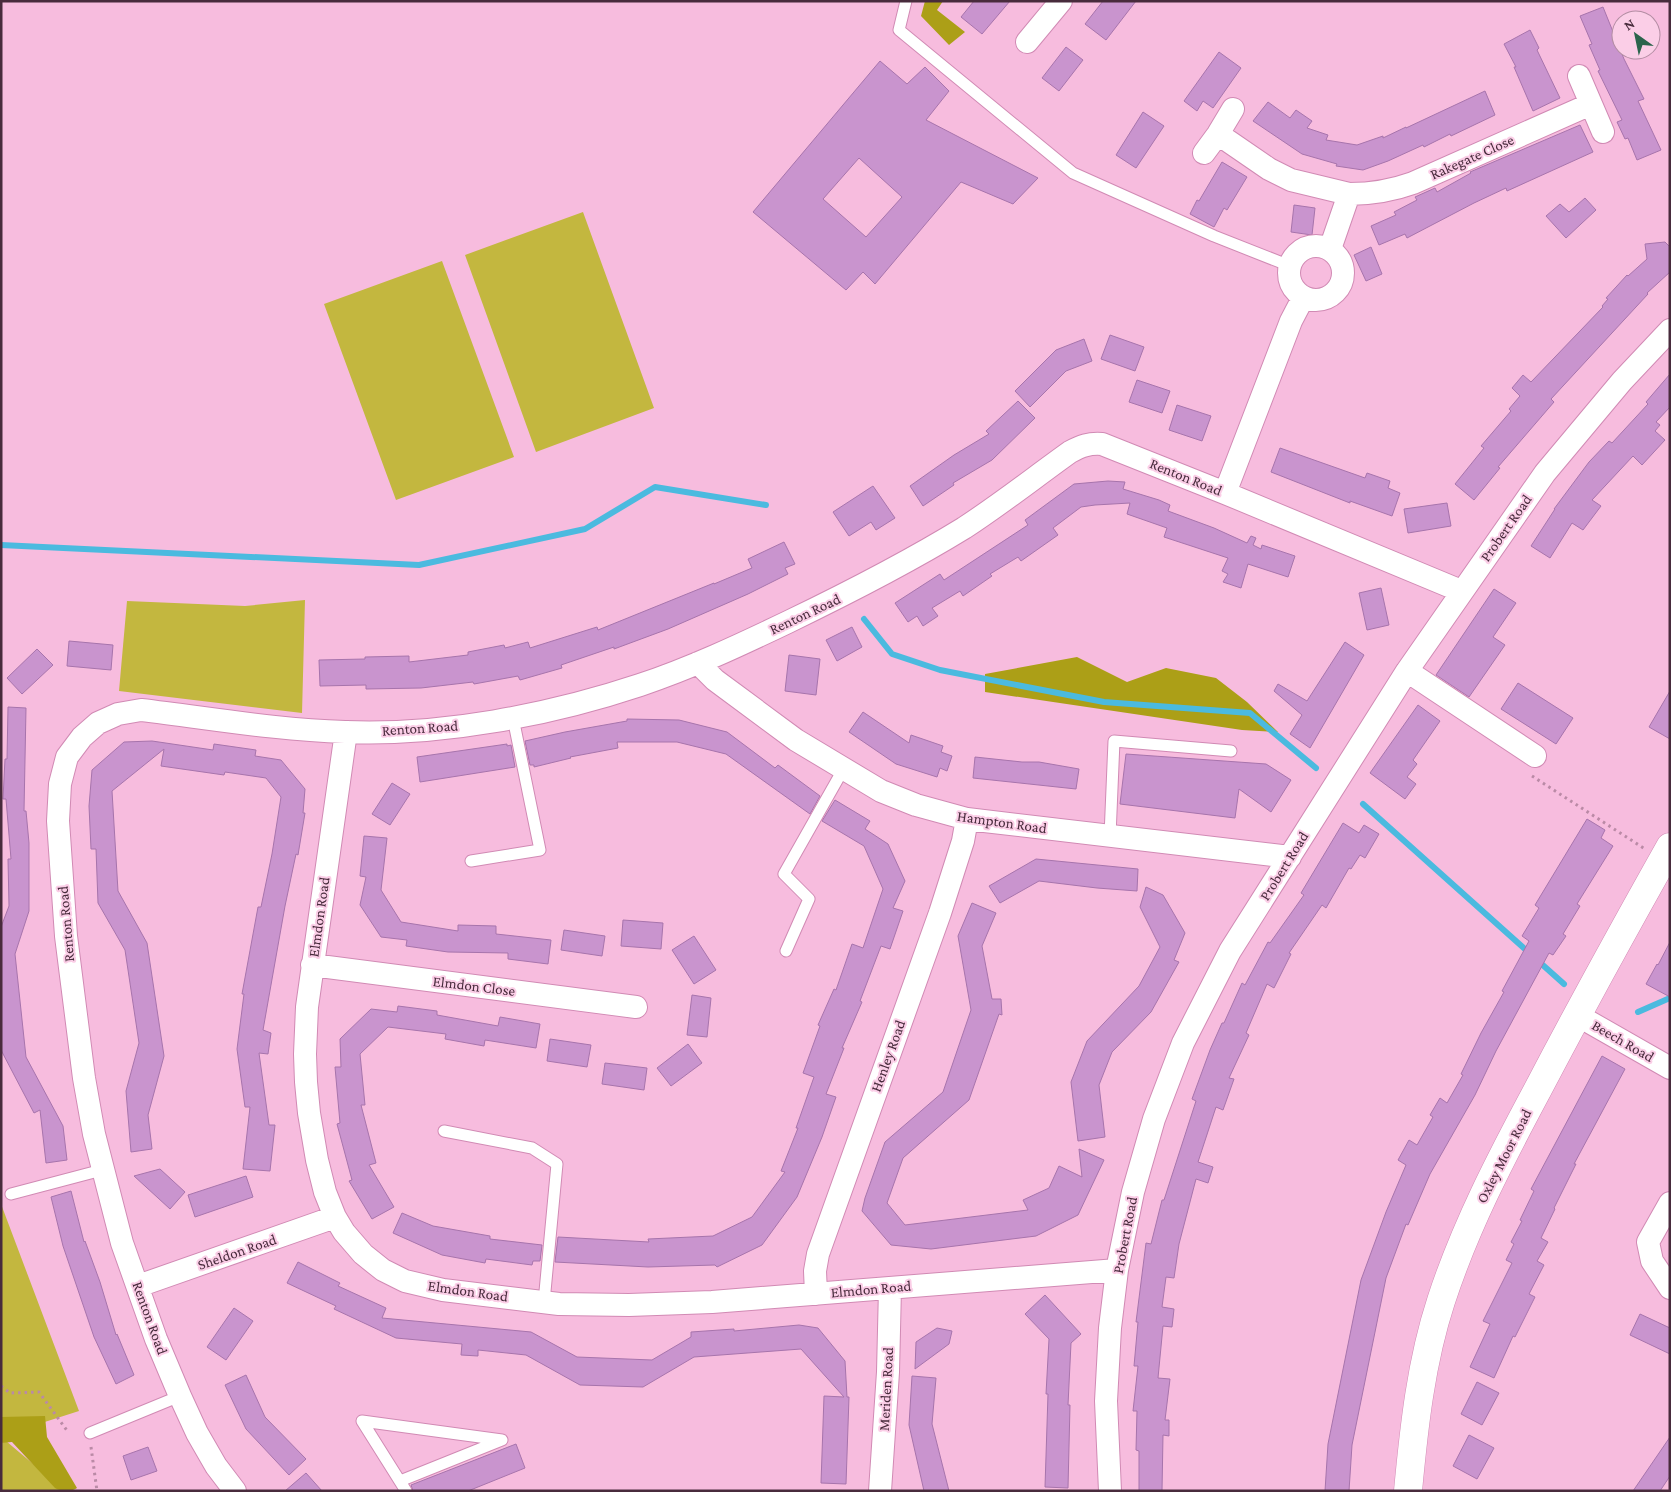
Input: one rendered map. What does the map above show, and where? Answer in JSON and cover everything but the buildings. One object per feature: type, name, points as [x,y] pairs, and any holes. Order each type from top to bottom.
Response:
[{"type":"street","points":[[1027,42],[1061,1]]},
{"type":"street","points":[[1579,76],[1603,132]]},
{"type":"street","name":"Rakegate Close","points":[[1218,134],[1269,169],[1291,180],[1350,194],[1368,194],[1391,191],[1413,183],[1591,104]]},
{"type":"street","points":[[1204,153],[1233,109]]},
{"type":"street","points":[[1330,249],[1350,194]]},
{"type":"street","points":[[1322,246],[1330,249],[1341,261],[1344,278],[1336,294],[1320,301],[1311,300],[1303,298],[1291,284],[1290,266],[1293,259],[1305,248],[1322,246]]},
{"type":"street","points":[[1225,493],[1291,321],[1303,298]]},
{"type":"street","name":"Probert Road","points":[[1110,1491],[1106,1401],[1110,1328],[1118,1270],[1133,1192],[1154,1120],[1183,1043],[1230,950],[1407,671],[1461,591],[1545,472],[1622,381],[1670,330]]},
{"type":"street","name":"Renton Road","points":[[235,1491],[216,1466],[198,1433],[156,1339],[122,1243],[94,1134],[84,1078],[66,936],[58,821],[60,784],[67,757],[82,737],[98,724],[118,714],[141,710],[283,728],[346,732],[395,731],[457,726],[513,718],[585,701],[641,685],[698,663],[855,590],[966,526],[1080,446],[1091,444],[1102,444],[1461,591]]},
{"type":"street","name":"Hampton Road","points":[[698,663],[715,680],[796,740],[881,791],[916,805],[967,819],[1290,857]]},
{"type":"street","points":[[1407,671],[1535,756]]},
{"type":"street","name":"Elmdon Road","points":[[346,732],[307,1007],[306,1082],[317,1160],[325,1192],[335,1217],[344,1232],[363,1254],[383,1270],[405,1281],[443,1290],[558,1304],[638,1305],[712,1302],[1118,1270]]},
{"type":"street","name":"Henley Road","points":[[816,1294],[815,1271],[818,1254],[940,912],[963,840],[967,819]]},
{"type":"street","name":"Oxley Moor Road","points":[[1408,1491],[1412,1446],[1430,1337],[1457,1256],[1496,1168],[1670,846]]},
{"type":"street","name":"Elmdon Close","points":[[312,965],[636,1007]]},
{"type":"street","name":"Beech Road","points":[[1577,1015],[1670,1068]]},
{"type":"street","points":[[1670,1203],[1648,1242],[1652,1261],[1670,1288]]},
{"type":"street","name":"Sheldon Road","points":[[138,1286],[335,1217]]},
{"type":"street","name":"Meriden Road","points":[[880,1491],[888,1372],[890,1288]]},
{"type":"lane","points":[[906,1],[899,30],[1073,173],[1214,236],[1290,266]]},
{"type":"lane","points":[[471,861],[540,850],[513,718]]},
{"type":"lane","points":[[1110,836],[1114,741],[1231,751]]},
{"type":"lane","points":[[786,950],[810,899],[784,874],[844,768]]},
{"type":"lane","points":[[444,1131],[532,1148],[557,1164],[544,1302]]},
{"type":"lane","points":[[11,1194],[102,1170]]},
{"type":"lane","points":[[90,1433],[180,1396]]},
{"type":"lane","points":[[362,1421],[502,1440],[428,1470],[403,1486],[362,1421]]},
{"type":"path","points":[[1,1386],[10,1393],[39,1392],[68,1432]]},
{"type":"path","points":[[90,1433],[97,1491]]},
{"type":"shaded area","points":[[925,1],[943,1],[937,10],[965,32],[949,45],[921,16]]},
{"type":"shaded area","points":[[583,212],[654,408],[536,452],[465,255]]},
{"type":"shaded area","points":[[442,261],[514,457],[396,500],[324,304]]},
{"type":"shaded area","points":[[305,600],[302,713],[119,691],[127,601],[245,606]]},
{"type":"shaded area","points":[[1077,657],[1127,682],[1166,668],[1216,678],[1247,702],[1278,732],[1242,730],[985,692],[985,674]]},
{"type":"shaded area","points":[[1,1204],[79,1411],[1,1436]]},
{"type":"shaded area","points":[[45,1416],[47,1437],[77,1488],[75,1489],[63,1491],[55,1488],[12,1442],[1,1443],[1,1417]]},
{"type":"shaded area","points":[[6,1441],[65,1491],[1,1491],[1,1443]]},
{"type":"waterway","points":[[1,545],[419,565],[585,529],[655,487],[766,505]]},
{"type":"waterway","points":[[864,619],[892,654],[940,670],[1104,702],[1250,713],[1316,768]]},
{"type":"waterway","points":[[1363,804],[1564,984]]},
{"type":"waterway","points":[[1638,1012],[1670,998]]}]
